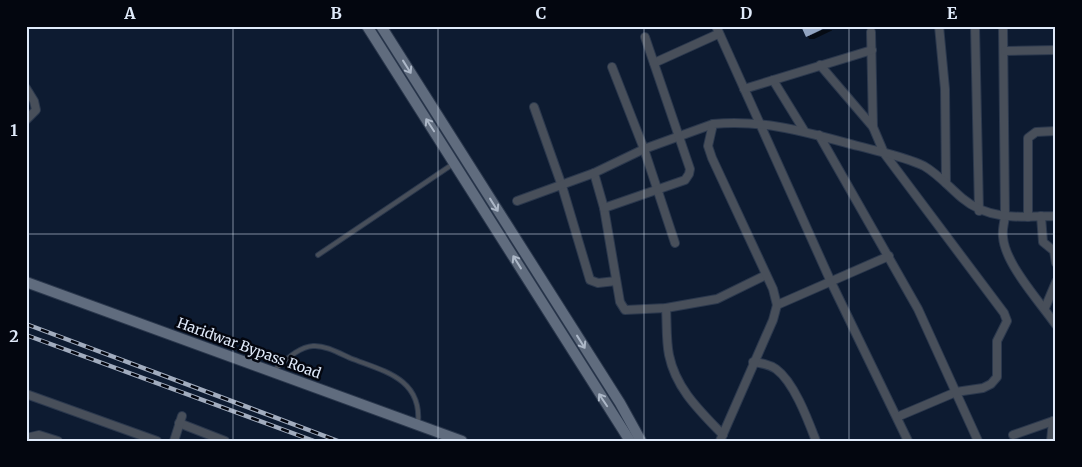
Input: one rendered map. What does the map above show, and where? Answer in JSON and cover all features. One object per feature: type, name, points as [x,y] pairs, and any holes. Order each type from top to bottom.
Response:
[{"type":"main road","points":[[366,26],[630,441]]},
{"type":"main road","points":[[381,26],[620,403],[641,441]]},
{"type":"main road","name":"Haridwar Bypass Road","points":[[26,282],[462,441]]},
{"type":"street","points":[[939,26],[945,98],[946,183]]},
{"type":"street","points":[[975,26],[979,210]]},
{"type":"street","points":[[1003,26],[1005,51],[1005,217],[1003,236],[1006,250],[1056,325]]},
{"type":"street","points":[[654,63],[717,30],[831,282],[908,441]]},
{"type":"street","points":[[871,32],[873,127]]},
{"type":"street","points":[[604,208],[685,180],[689,174],[690,168],[645,37]]},
{"type":"street","points":[[744,89],[872,50]]},
{"type":"street","points":[[1005,51],[1056,50]]},
{"type":"street","points":[[820,66],[873,127],[884,152],[970,265],[1004,312],[1007,321],[998,340],[997,377],[991,384],[983,388],[956,392],[897,417]]},
{"type":"street","points":[[612,67],[644,149],[675,243]]},
{"type":"street","points":[[773,80],[806,132]]},
{"type":"street","points":[[26,88],[34,101],[36,110],[26,120]]},
{"type":"street","points":[[534,107],[562,186],[590,280],[598,283],[616,280]]},
{"type":"street","points":[[517,201],[562,186],[644,149],[713,124],[757,122],[806,132],[908,159],[926,167],[979,210],[1005,217],[1056,216]]},
{"type":"street","points":[[666,308],[669,353],[673,371],[680,386],[721,438],[773,320],[777,304],[766,275],[712,158],[708,146],[713,124]]},
{"type":"street","points":[[1028,217],[1028,138],[1036,132],[1056,131]]},
{"type":"street","points":[[818,135],[889,256],[922,317],[978,441]]},
{"type":"street","points":[[594,173],[604,208],[620,302],[624,310],[666,308],[717,299],[766,275]]},
{"type":"street","points":[[1041,216],[1043,242],[1054,251],[1056,263]]},
{"type":"street","points":[[777,304],[889,256]]},
{"type":"street","points":[[1045,308],[1056,282]]},
{"type":"street","points":[[753,362],[768,365],[782,374],[816,441]]},
{"type":"street","points":[[26,394],[157,441]]},
{"type":"street","points":[[174,441],[181,420],[225,441]]},
{"type":"street","points":[[1013,434],[1054,421],[1050,441]]},
{"type":"street","points":[[26,438],[39,435],[58,441]]},
{"type":"lane","points":[[318,255],[454,163]]},
{"type":"lane","points":[[272,371],[299,351],[316,345],[322,347],[392,374],[403,382],[418,403],[418,425]]},
{"type":"building","points":[[801,26],[829,26],[806,37]]},
{"type":"railway","points":[[26,324],[338,441]]},
{"type":"railway","points":[[26,335],[314,441]]}]
